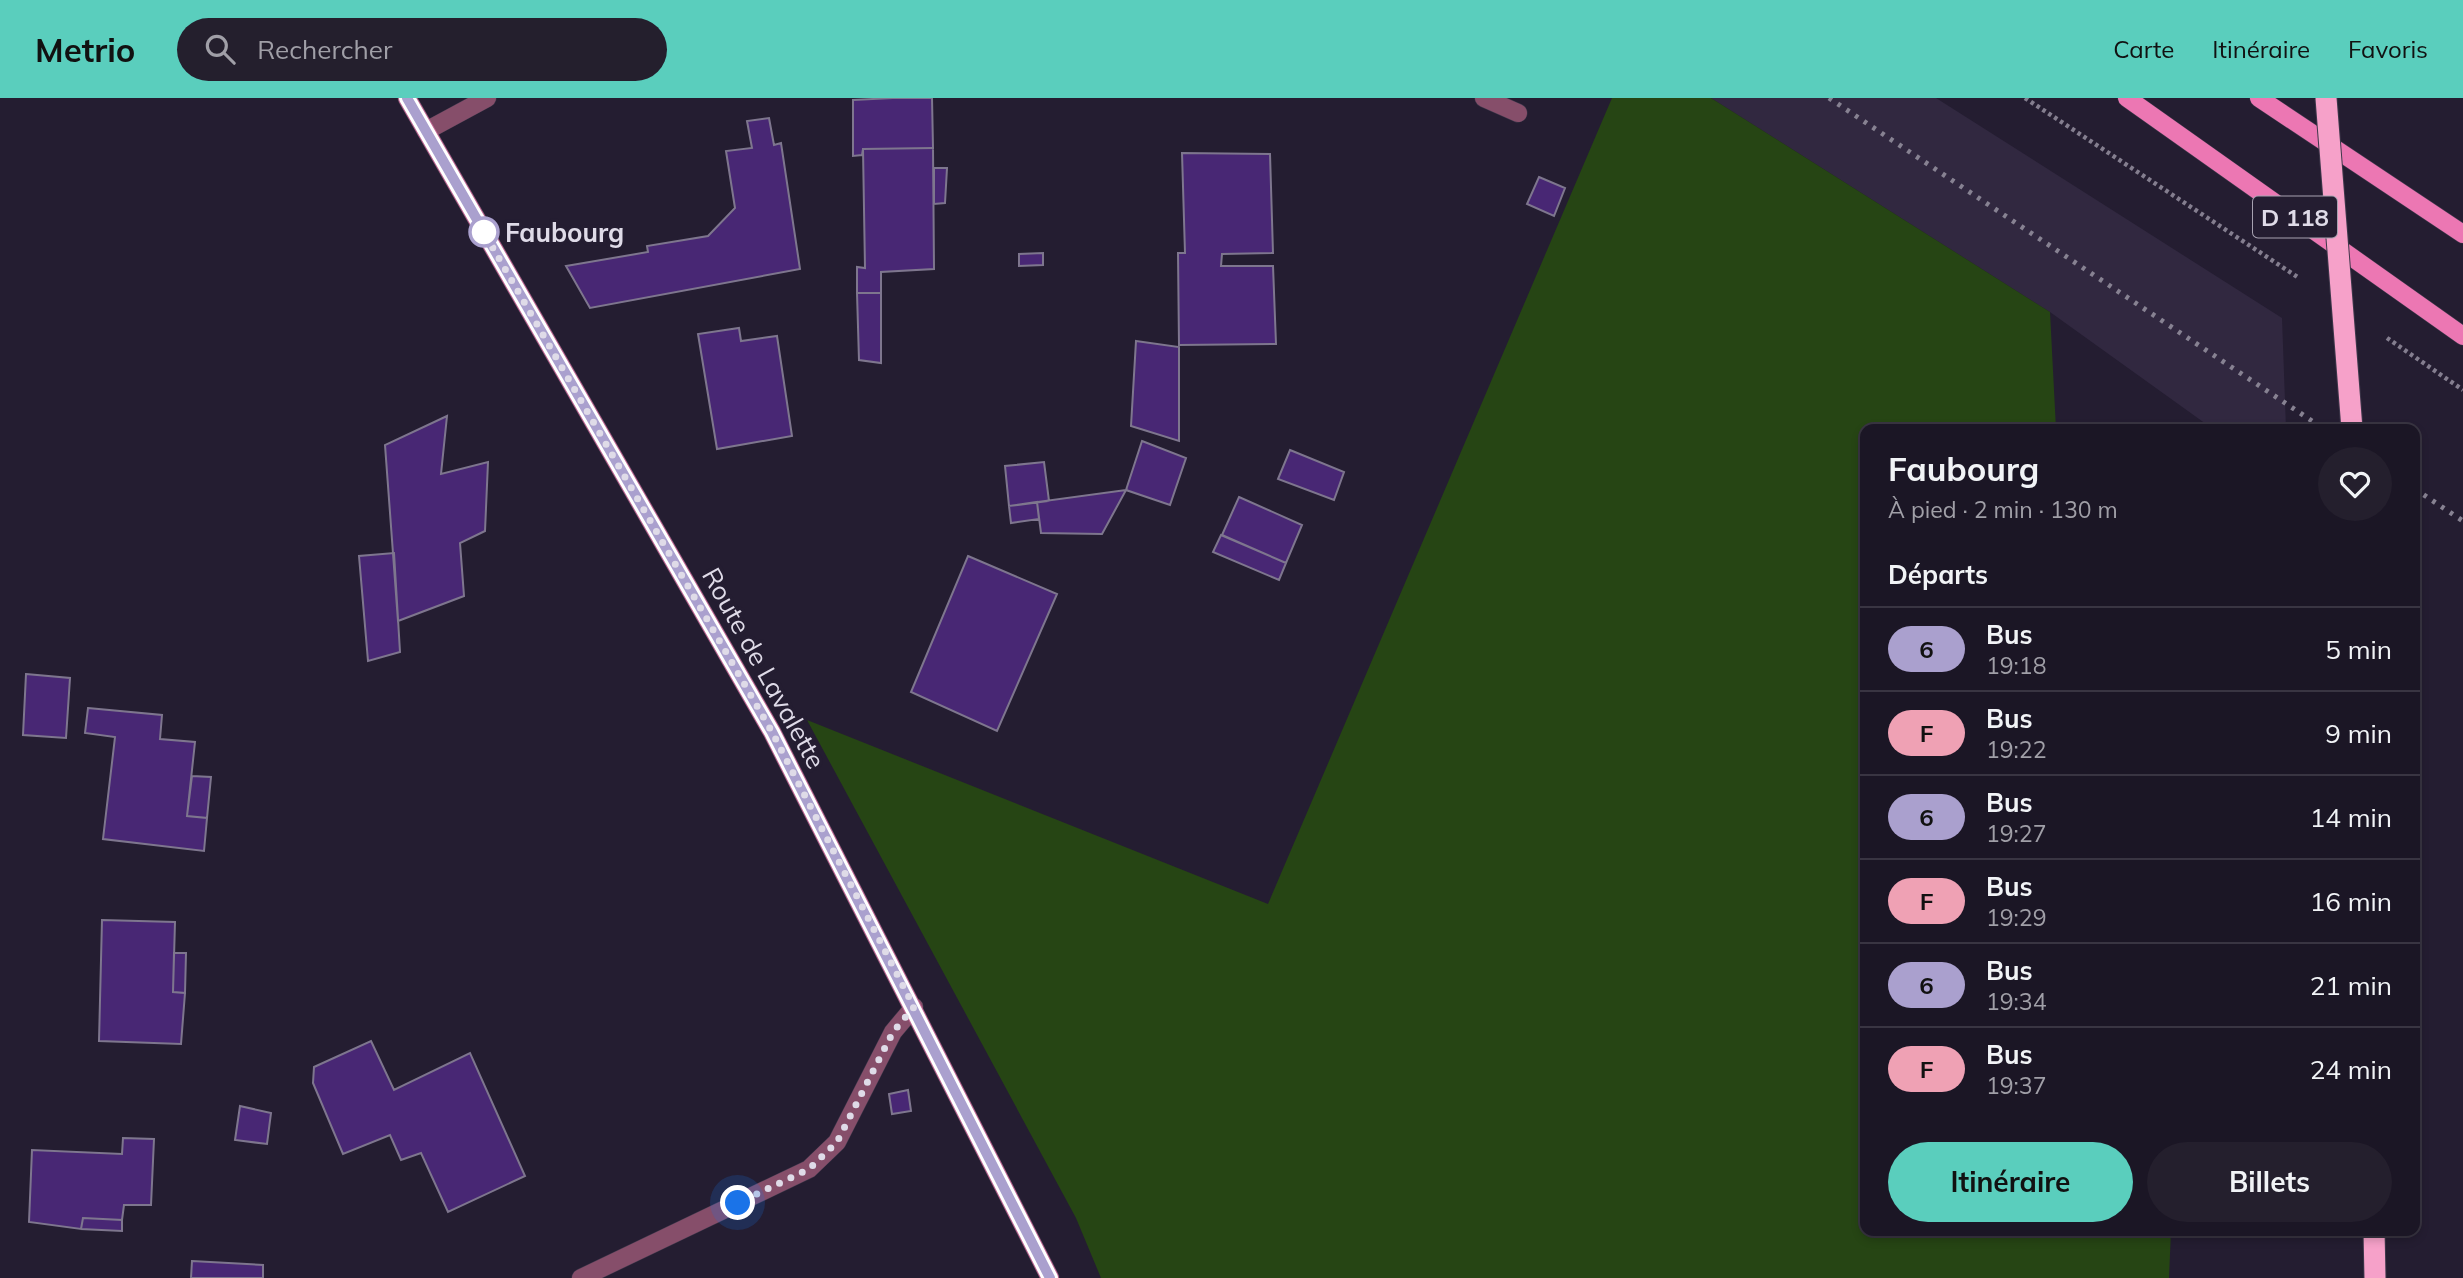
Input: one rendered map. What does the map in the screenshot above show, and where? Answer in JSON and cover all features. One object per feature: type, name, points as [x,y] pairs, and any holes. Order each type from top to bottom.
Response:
[{"type":"highway","points":[[2326,98],[2352,424]]},
{"type":"highway","points":[[2374,1236],[2375,1278]]},
{"type":"main road","name":"Route de Lavalette","points":[[407,98],[772,732],[1050,1278]]},
{"type":"main road","name":"D 118","points":[[2127,98],[2463,336]]},
{"type":"main road","name":"D 118","points":[[2259,98],[2463,234]]},
{"type":"street","points":[[426,131],[487,98]]},
{"type":"street","points":[[1484,98],[1518,113]]},
{"type":"street","points":[[581,1278],[809,1169],[837,1142],[893,1032],[914,1007]]},
{"type":"path","points":[[2025,98],[2302,280]]},
{"type":"path","points":[[2382,335],[2463,390]]},
{"type":"shaded area","points":[[1711,98],[1936,98],[2282,318],[2286,424],[2206,424],[2050,312]]},
{"type":"green space","points":[[1612,98],[1711,98],[2050,312],[2056,424],[1860,424],[1860,1236],[2171,1236],[2169,1278],[1101,1278],[1076,1218],[807,720],[1268,904]]},
{"type":"building","points":[[932,98],[933,148],[863,149],[862,155],[853,156],[853,100]]},
{"type":"building","points":[[769,118],[774,145],[781,143],[800,269],[590,308],[566,266],[648,252],[647,246],[708,236],[735,208],[726,151],[752,148],[747,121]]},
{"type":"building","points":[[933,148],[934,269],[881,272],[881,293],[857,293],[857,267],[865,268],[863,149]]},
{"type":"building","points":[[1182,153],[1270,154],[1273,253],[1222,254],[1221,266],[1273,266],[1276,344],[1179,345],[1178,253],[1185,253]]},
{"type":"building","points":[[934,168],[947,168],[945,203],[934,204]]},
{"type":"building","points":[[1539,177],[1565,188],[1554,216],[1527,204]]},
{"type":"building","points":[[1043,253],[1043,265],[1019,266],[1019,254]]},
{"type":"building","points":[[857,293],[881,293],[881,363],[859,360]]},
{"type":"building","points":[[739,328],[741,341],[777,336],[792,436],[717,449],[698,334]]},
{"type":"building","points":[[1136,341],[1179,347],[1179,441],[1131,426]]},
{"type":"building","points":[[447,416],[441,474],[488,462],[485,531],[460,543],[464,596],[398,621],[385,445]]},
{"type":"building","points":[[1142,441],[1186,458],[1170,505],[1126,490]]},
{"type":"building","points":[[1290,450],[1344,472],[1334,500],[1278,479]]},
{"type":"building","points":[[1044,462],[1049,501],[1009,506],[1005,466]]},
{"type":"building","points":[[1126,490],[1102,534],[1041,533],[1037,502]]},
{"type":"building","points":[[1239,497],[1302,525],[1286,563],[1222,535]]},
{"type":"building","points":[[1037,502],[1039,519],[1011,523],[1009,506]]},
{"type":"building","points":[[1221,535],[1286,563],[1279,580],[1213,552]]},
{"type":"building","points":[[394,553],[400,652],[368,661],[359,556]]},
{"type":"building","points":[[968,556],[1057,594],[997,731],[911,692]]},
{"type":"building","points":[[26,674],[70,678],[66,738],[23,735]]},
{"type":"building","points":[[88,708],[162,715],[160,739],[195,742],[187,816],[207,818],[204,851],[103,839],[115,737],[85,733]]},
{"type":"building","points":[[192,776],[211,777],[207,818],[187,816]]},
{"type":"building","points":[[102,920],[175,922],[173,992],[185,993],[181,1044],[99,1041]]},
{"type":"building","points":[[174,953],[186,953],[185,993],[173,992]]},
{"type":"building","points":[[371,1041],[394,1090],[470,1053],[525,1176],[448,1212],[421,1153],[401,1160],[390,1135],[343,1154],[313,1083],[314,1067]]},
{"type":"building","points":[[908,1090],[911,1111],[892,1114],[889,1094]]},
{"type":"building","points":[[240,1106],[271,1113],[267,1144],[235,1140]]},
{"type":"building","points":[[123,1138],[154,1139],[151,1205],[124,1205],[122,1220],[83,1218],[81,1229],[29,1222],[32,1150],[122,1154]]},
{"type":"building","points":[[83,1218],[122,1220],[122,1231],[81,1229]]},
{"type":"building","points":[[192,1261],[263,1265],[263,1278],[191,1278]]},
{"type":"railway","points":[[1829,98],[2317,424]]},
{"type":"railway","points":[[2420,492],[2463,521]]},
{"type":"bus line","name":"6","points":[[407,98],[772,732],[1050,1278]]},
{"type":"place","name":"Faubourg","points":[[484,232]]},
{"type":"route","points":[[484,232],[482,229],[772,732],[914,1007],[893,1032],[837,1142],[809,1169],[738,1203]]}]
